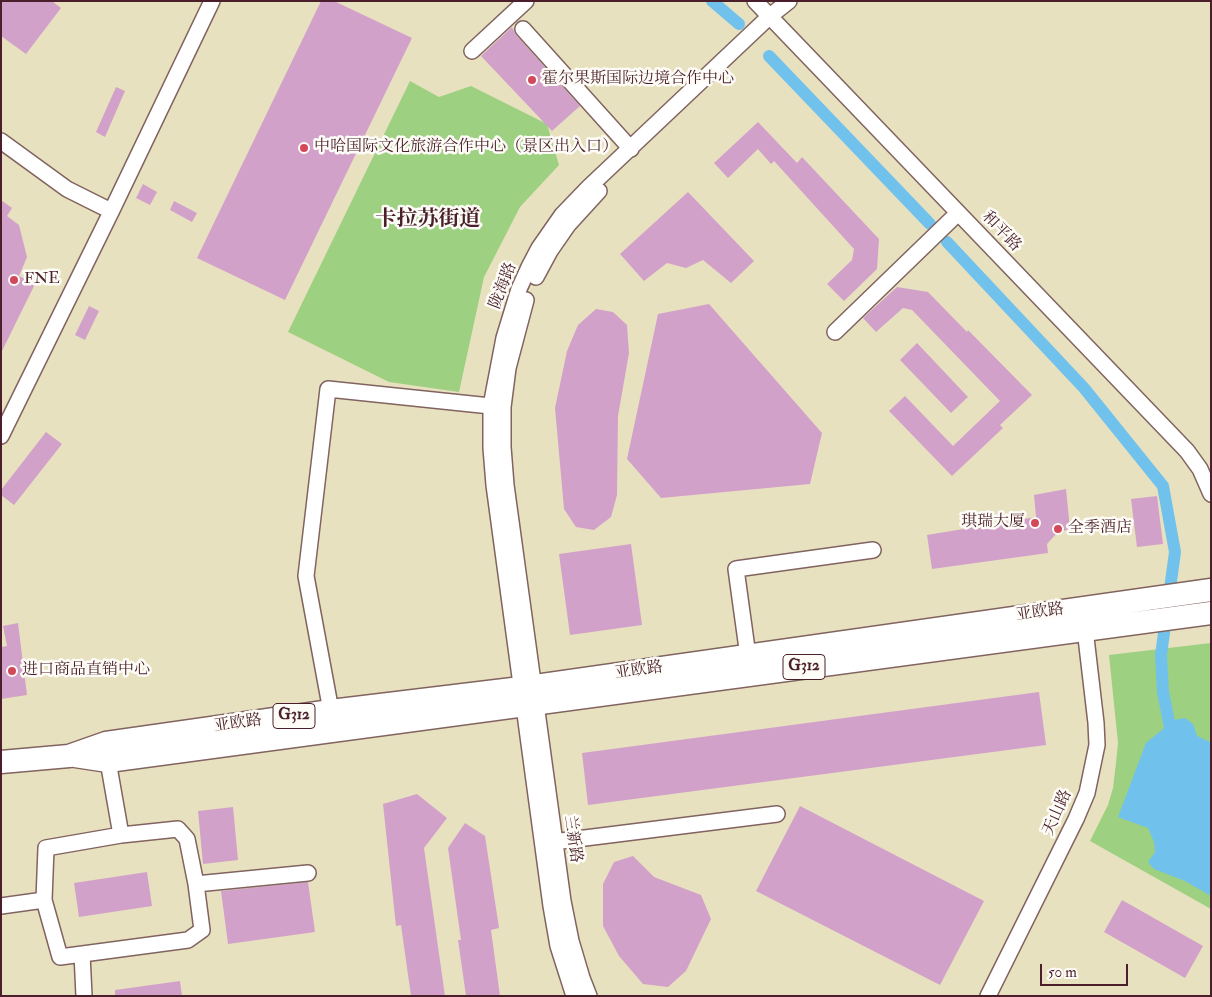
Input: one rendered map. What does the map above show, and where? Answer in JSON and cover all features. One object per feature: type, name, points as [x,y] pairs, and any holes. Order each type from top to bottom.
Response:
[{"type":"highway","name":"亚欧路","points":[[1,762],[69,756],[108,761],[528,695],[748,656],[1207,591]]},
{"type":"highway","name":"亚欧路","points":[[69,756],[106,744],[330,711],[528,695],[1210,613]]},
{"type":"street","points":[[1,436],[212,1]]},
{"type":"street","points":[[472,51],[526,1]]},
{"type":"street","name":"和平路","points":[[756,1],[772,20],[1187,451],[1200,469],[1211,494]]},
{"type":"street","name":"陇海路","points":[[497,406],[528,294],[550,251],[568,225],[594,196],[789,1]]},
{"type":"street","name":"陇海路","points":[[528,695],[503,447],[497,406],[504,338],[519,289],[539,248],[562,215],[589,187],[794,1]]},
{"type":"street","points":[[523,29],[632,148]]},
{"type":"street","points":[[1,141],[67,189],[103,208],[112,210]]},
{"type":"street","points":[[835,332],[958,213]]},
{"type":"street","points":[[330,711],[306,576],[328,389],[497,406]]},
{"type":"street","points":[[748,656],[736,569],[873,550]]},
{"type":"street","name":"天山路","points":[[988,996],[1076,819],[1087,793],[1097,745],[1085,629]]},
{"type":"street","name":"兰新路","points":[[528,695],[548,842],[558,946],[574,996]]},
{"type":"street","points":[[108,761],[120,835]]},
{"type":"street","points":[[548,842],[777,814]]},
{"type":"street","points":[[178,829],[187,839],[196,884],[202,930],[188,940],[60,957],[44,900],[46,848],[120,835],[178,829]]},
{"type":"street","name":"兰新路","points":[[548,842],[571,941],[589,996]]},
{"type":"street","points":[[196,884],[308,873]]},
{"type":"street","points":[[1,906],[44,900]]},
{"type":"street","points":[[82,954],[84,996]]},
{"type":"green space","points":[[410,81],[439,97],[471,86],[547,124],[559,165],[520,207],[484,277],[459,392],[389,382],[288,332]]},
{"type":"green space","points":[[1211,643],[1211,909],[1090,841],[1108,805],[1113,788],[1116,763],[1118,743],[1109,655]]},
{"type":"water","points":[[1185,718],[1193,724],[1197,736],[1210,742],[1211,896],[1185,881],[1154,869],[1148,862],[1155,852],[1154,842],[1148,828],[1118,817],[1146,743],[1174,720]]},
{"type":"building","points":[[1,1],[52,1],[61,8],[26,54],[1,36]]},
{"type":"building","name":"中哈国际文化旅游合作中心（景区出入口）","points":[[321,1],[334,1],[412,38],[285,300],[197,258]]},
{"type":"building","name":"霍尔果斯国际边境合作中心","points":[[512,27],[516,35],[580,106],[552,131],[481,56]]},
{"type":"building","points":[[116,87],[125,91],[105,137],[96,132]]},
{"type":"building","points":[[758,122],[797,163],[802,157],[879,239],[877,269],[844,301],[827,284],[852,260],[854,249],[774,161],[771,164],[758,149],[728,178],[714,163]]},
{"type":"building","points":[[143,184],[157,192],[150,205],[136,198]]},
{"type":"building","points":[[688,192],[754,261],[731,283],[703,260],[686,268],[667,263],[644,281],[620,254]]},
{"type":"building","name":"FNE","points":[[1,200],[12,208],[7,216],[19,225],[27,257],[19,276],[35,284],[1,353]]},
{"type":"building","points":[[174,201],[197,213],[192,222],[170,210]]},
{"type":"building","points":[[897,287],[928,292],[1032,395],[1000,425],[1003,428],[952,476],[889,411],[905,396],[953,446],[1000,401],[912,310],[903,308],[876,332],[863,318]]},
{"type":"building","points":[[709,304],[822,433],[810,484],[661,498],[627,459],[658,314]]},
{"type":"building","points":[[89,306],[99,311],[85,340],[75,335]]},
{"type":"building","points":[[596,309],[613,312],[627,325],[629,353],[618,416],[617,495],[611,517],[594,530],[576,527],[564,509],[555,408],[567,351],[578,325]]},
{"type":"building","points":[[917,343],[968,397],[951,413],[900,360]]},
{"type":"building","points":[[46,432],[62,444],[14,505],[1,495],[1,490]]},
{"type":"building","name":"琪瑞大厦","points":[[1066,489],[1070,529],[1057,533],[1047,544],[1048,553],[932,569],[927,535],[1036,517],[1034,495]]},
{"type":"building","points":[[1157,496],[1163,544],[1137,547],[1131,499]]},
{"type":"building","points":[[631,544],[642,625],[570,635],[559,554]]},
{"type":"building","name":"进口商品直销中心","points":[[18,623],[27,695],[1,699],[1,647],[7,646],[3,626]]},
{"type":"building","points":[[1039,692],[1046,745],[588,805],[582,753]]},
{"type":"building","points":[[417,794],[447,818],[424,848],[445,996],[411,996],[401,925],[396,926],[383,804]]},
{"type":"building","points":[[800,806],[984,901],[940,985],[756,891]]},
{"type":"building","points":[[233,807],[238,860],[203,864],[198,811]]},
{"type":"building","points":[[465,823],[485,836],[499,928],[491,930],[500,996],[466,996],[458,940],[461,940],[448,848]]},
{"type":"building","points":[[633,856],[654,877],[701,895],[711,919],[686,971],[668,987],[643,984],[619,956],[603,926],[603,884],[614,862]]},
{"type":"building","points":[[147,872],[152,906],[79,917],[74,883]]},
{"type":"building","points":[[308,882],[315,932],[228,944],[221,891]]},
{"type":"building","points":[[1122,900],[1203,946],[1185,978],[1104,932]]},
{"type":"building","points":[[180,981],[182,996],[115,996],[115,990]]},
{"type":"waterway","points":[[712,1],[739,24]]},
{"type":"waterway","points":[[769,56],[930,224]]},
{"type":"waterway","points":[[947,242],[1084,388],[1163,486],[1175,552],[1161,655],[1163,692],[1173,742]]},
{"type":"place","name":"霍尔果斯国际边境合作中心","points":[[532,80]]},
{"type":"place","name":"中哈国际文化旅游合作中心（景区出入口）","points":[[304,148]]},
{"type":"place","name":"FNE","points":[[14,280]]},
{"type":"place","name":"琪瑞大厦","points":[[1035,523]]},
{"type":"place","name":"全季酒店","points":[[1058,529]]},
{"type":"place","name":"进口商品直销中心","points":[[12,671]]},
{"type":"district","name":"卡拉苏街道","points":[[428,220]]}]
